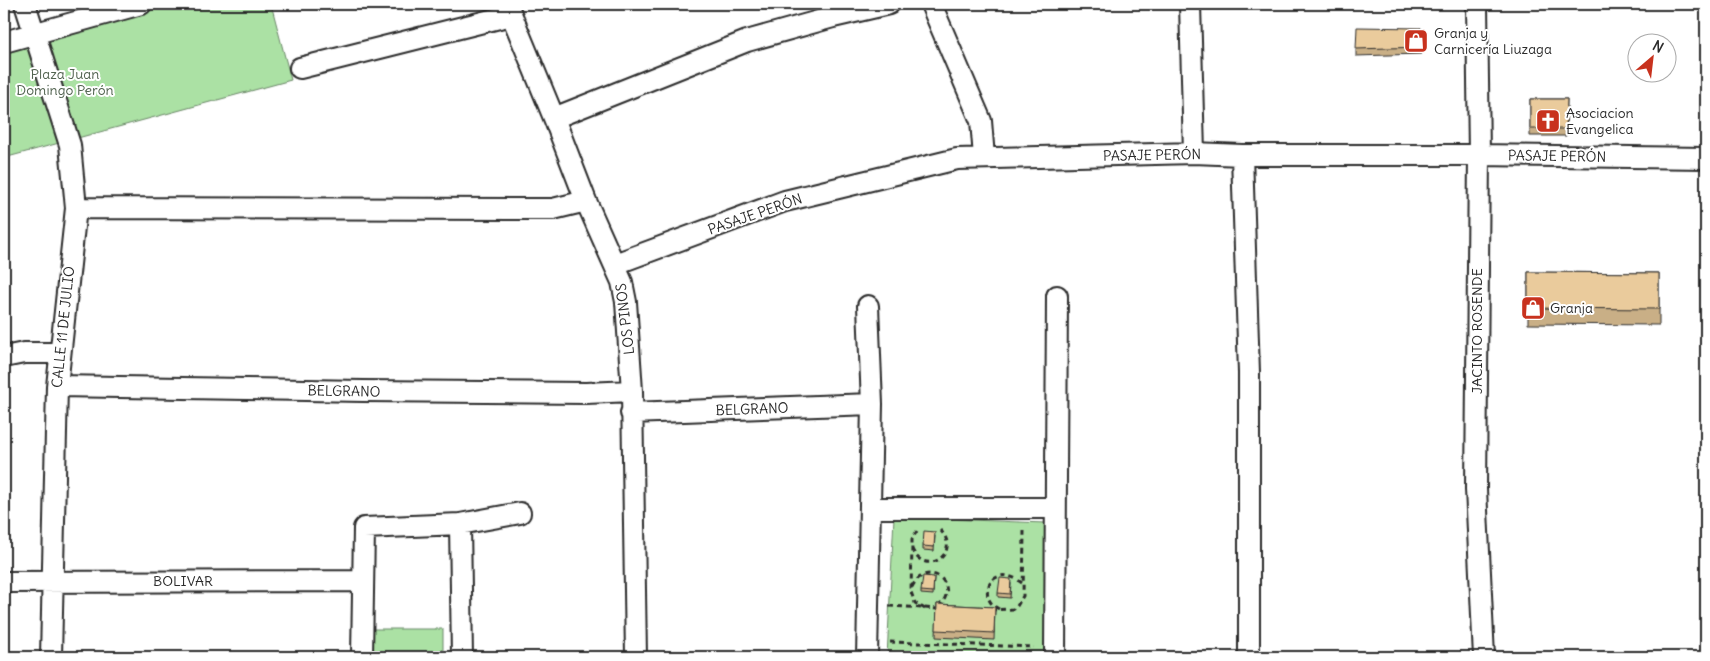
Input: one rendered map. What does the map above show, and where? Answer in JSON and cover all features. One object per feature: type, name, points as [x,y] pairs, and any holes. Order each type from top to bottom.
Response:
[{"type":"street","name":"CALLE 11 DE JULIO","points":[[24,4],[70,145],[76,208],[59,353],[57,386],[51,657]]},
{"type":"street","points":[[4,42],[34,32],[141,4]]},
{"type":"street","points":[[554,118],[747,42],[833,17],[889,4]]},
{"type":"street","points":[[931,4],[981,121],[984,157]]},
{"type":"street","points":[[1190,4],[1194,153]]},
{"type":"street","name":"JACINTO ROSENDE","points":[[1477,4],[1479,156],[1476,489],[1484,657]]},
{"type":"street","points":[[300,68],[509,10]]},
{"type":"street","name":"LOS PINOS","points":[[509,10],[586,201],[615,264],[622,282],[626,302],[632,391],[636,657]]},
{"type":"street","name":"PASAJE PERÓN","points":[[615,264],[785,201],[934,163],[957,159],[1194,153],[1242,156],[1706,158]]},
{"type":"street","points":[[1242,156],[1249,373],[1249,657]]},
{"type":"street","points":[[76,208],[553,209],[586,201]]},
{"type":"street","points":[[1055,653],[1057,296]]},
{"type":"street","points":[[867,649],[872,404],[868,306]]},
{"type":"street","points":[[4,357],[24,352],[59,353]]},
{"type":"street","name":"BELGRANO","points":[[57,386],[363,392],[586,393],[632,391]]},
{"type":"street","name":"BELGRANO","points":[[631,413],[872,404]]},
{"type":"street","points":[[870,508],[1055,508]]},
{"type":"street","points":[[362,657],[364,528],[460,524],[520,513]]},
{"type":"street","points":[[460,524],[462,657]]},
{"type":"street","name":"BOLIVAR","points":[[4,582],[362,580]]},
{"type":"path","points":[[912,545],[916,556],[925,562],[937,561],[942,558],[947,548],[947,542],[945,536],[936,528]]},
{"type":"path","points":[[919,530],[914,534],[912,545],[911,592],[915,603],[925,609]]},
{"type":"path","points":[[985,610],[1012,609],[1017,606],[1023,596],[1024,530]]},
{"type":"path","points":[[911,592],[914,581],[924,574],[941,578],[947,595],[941,605],[932,609]]},
{"type":"path","points":[[1002,610],[996,608],[989,599],[988,587],[991,582],[995,578],[1006,574],[1023,583]]},
{"type":"path","points":[[868,605],[941,609]]},
{"type":"path","points":[[867,649],[1055,653]]},
{"type":"green space","name":"Plaza Juan Domingo Perón","points":[[141,4],[271,4],[291,80],[4,158],[4,42]]},
{"type":"green space","points":[[894,517],[1045,523],[1047,657],[887,657]]},
{"type":"green space","points":[[372,629],[443,629],[443,657],[372,657]]},
{"type":"building","points":[[1357,27],[1421,28],[1421,47],[1356,49]]},
{"type":"building","name":"Asociacion Evangelica","points":[[1530,99],[1567,99],[1566,129],[1530,129]]},
{"type":"building","points":[[1528,272],[1659,273],[1659,309],[1528,308]]},
{"type":"building","points":[[924,531],[935,532],[934,547],[923,546]]},
{"type":"building","points":[[923,576],[934,577],[933,592],[921,591]]},
{"type":"building","points":[[1000,578],[1011,579],[1010,594],[998,593]]},
{"type":"building","points":[[937,604],[995,607],[994,633],[936,630]]},
{"type":"place","name":"Granja y Carnicería Liuzaga","points":[[1416,41]]},
{"type":"place","name":"Asociacion Evangelica","points":[[1548,121]]},
{"type":"place","name":"Granja","points":[[1533,308]]}]
